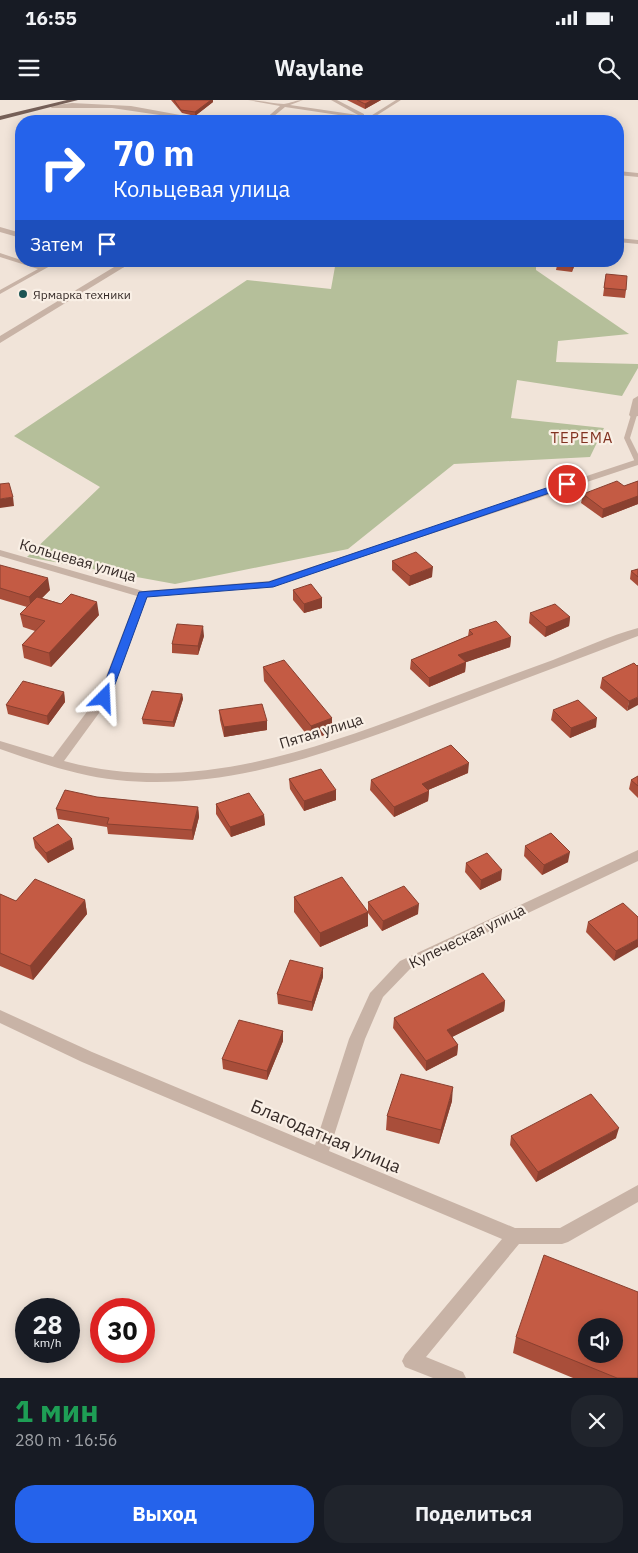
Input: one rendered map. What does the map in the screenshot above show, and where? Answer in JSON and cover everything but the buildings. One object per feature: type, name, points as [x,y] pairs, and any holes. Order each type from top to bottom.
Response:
[{"type":"main road","points":[[0,118],[75,100]]},
{"type":"street","points":[[121,100],[140,109]]},
{"type":"street","points":[[52,106],[97,103],[175,115]]},
{"type":"street","points":[[624,174],[638,175]]},
{"type":"street","points":[[0,229],[15,234]]},
{"type":"street","points":[[624,241],[638,242]]},
{"type":"street","points":[[0,340],[121,267]]},
{"type":"street","points":[[634,415],[638,399]]},
{"type":"street","name":"Кольцевая улица","points":[[0,553],[143,594],[270,584],[638,462]]},
{"type":"street","points":[[56,762],[104,698],[143,594]]},
{"type":"street","name":"Пятая улица","points":[[0,745],[56,762],[116,776],[171,777],[232,770],[288,759],[335,746],[638,632]]},
{"type":"street","name":"Купеческая улица","points":[[320,1155],[357,1039],[377,993],[405,965],[638,855]]},
{"type":"street","name":"Благодатная улица","points":[[0,1016],[87,1057],[515,1236],[562,1236],[638,1193]]},
{"type":"street","points":[[458,1378],[411,1361],[515,1236]]},
{"type":"lane","points":[[250,100],[339,115]]},
{"type":"lane","points":[[272,115],[284,105],[301,100]]},
{"type":"lane","points":[[333,100],[358,115]]},
{"type":"lane","points":[[375,115],[399,100]]},
{"type":"lane","points":[[0,255],[15,260]]},
{"type":"lane","points":[[0,292],[41,268]]},
{"type":"lane","points":[[634,415],[627,438],[636,449],[638,462]]},
{"type":"green space","points":[[335,267],[536,267],[536,270],[629,334],[558,341],[556,362],[638,364],[638,368],[622,396],[517,380],[511,418],[604,428],[590,457],[454,464],[348,549],[175,584],[27,557],[100,487],[14,436],[247,280],[331,289]]},
{"type":"place","name":"Ярмарка техники","points":[[23,294]]},
{"type":"district","name":"ТЕРЕМА","points":[[582,437]]},
{"type":"route","points":[[104,698],[143,594],[270,584],[567,484]]}]
